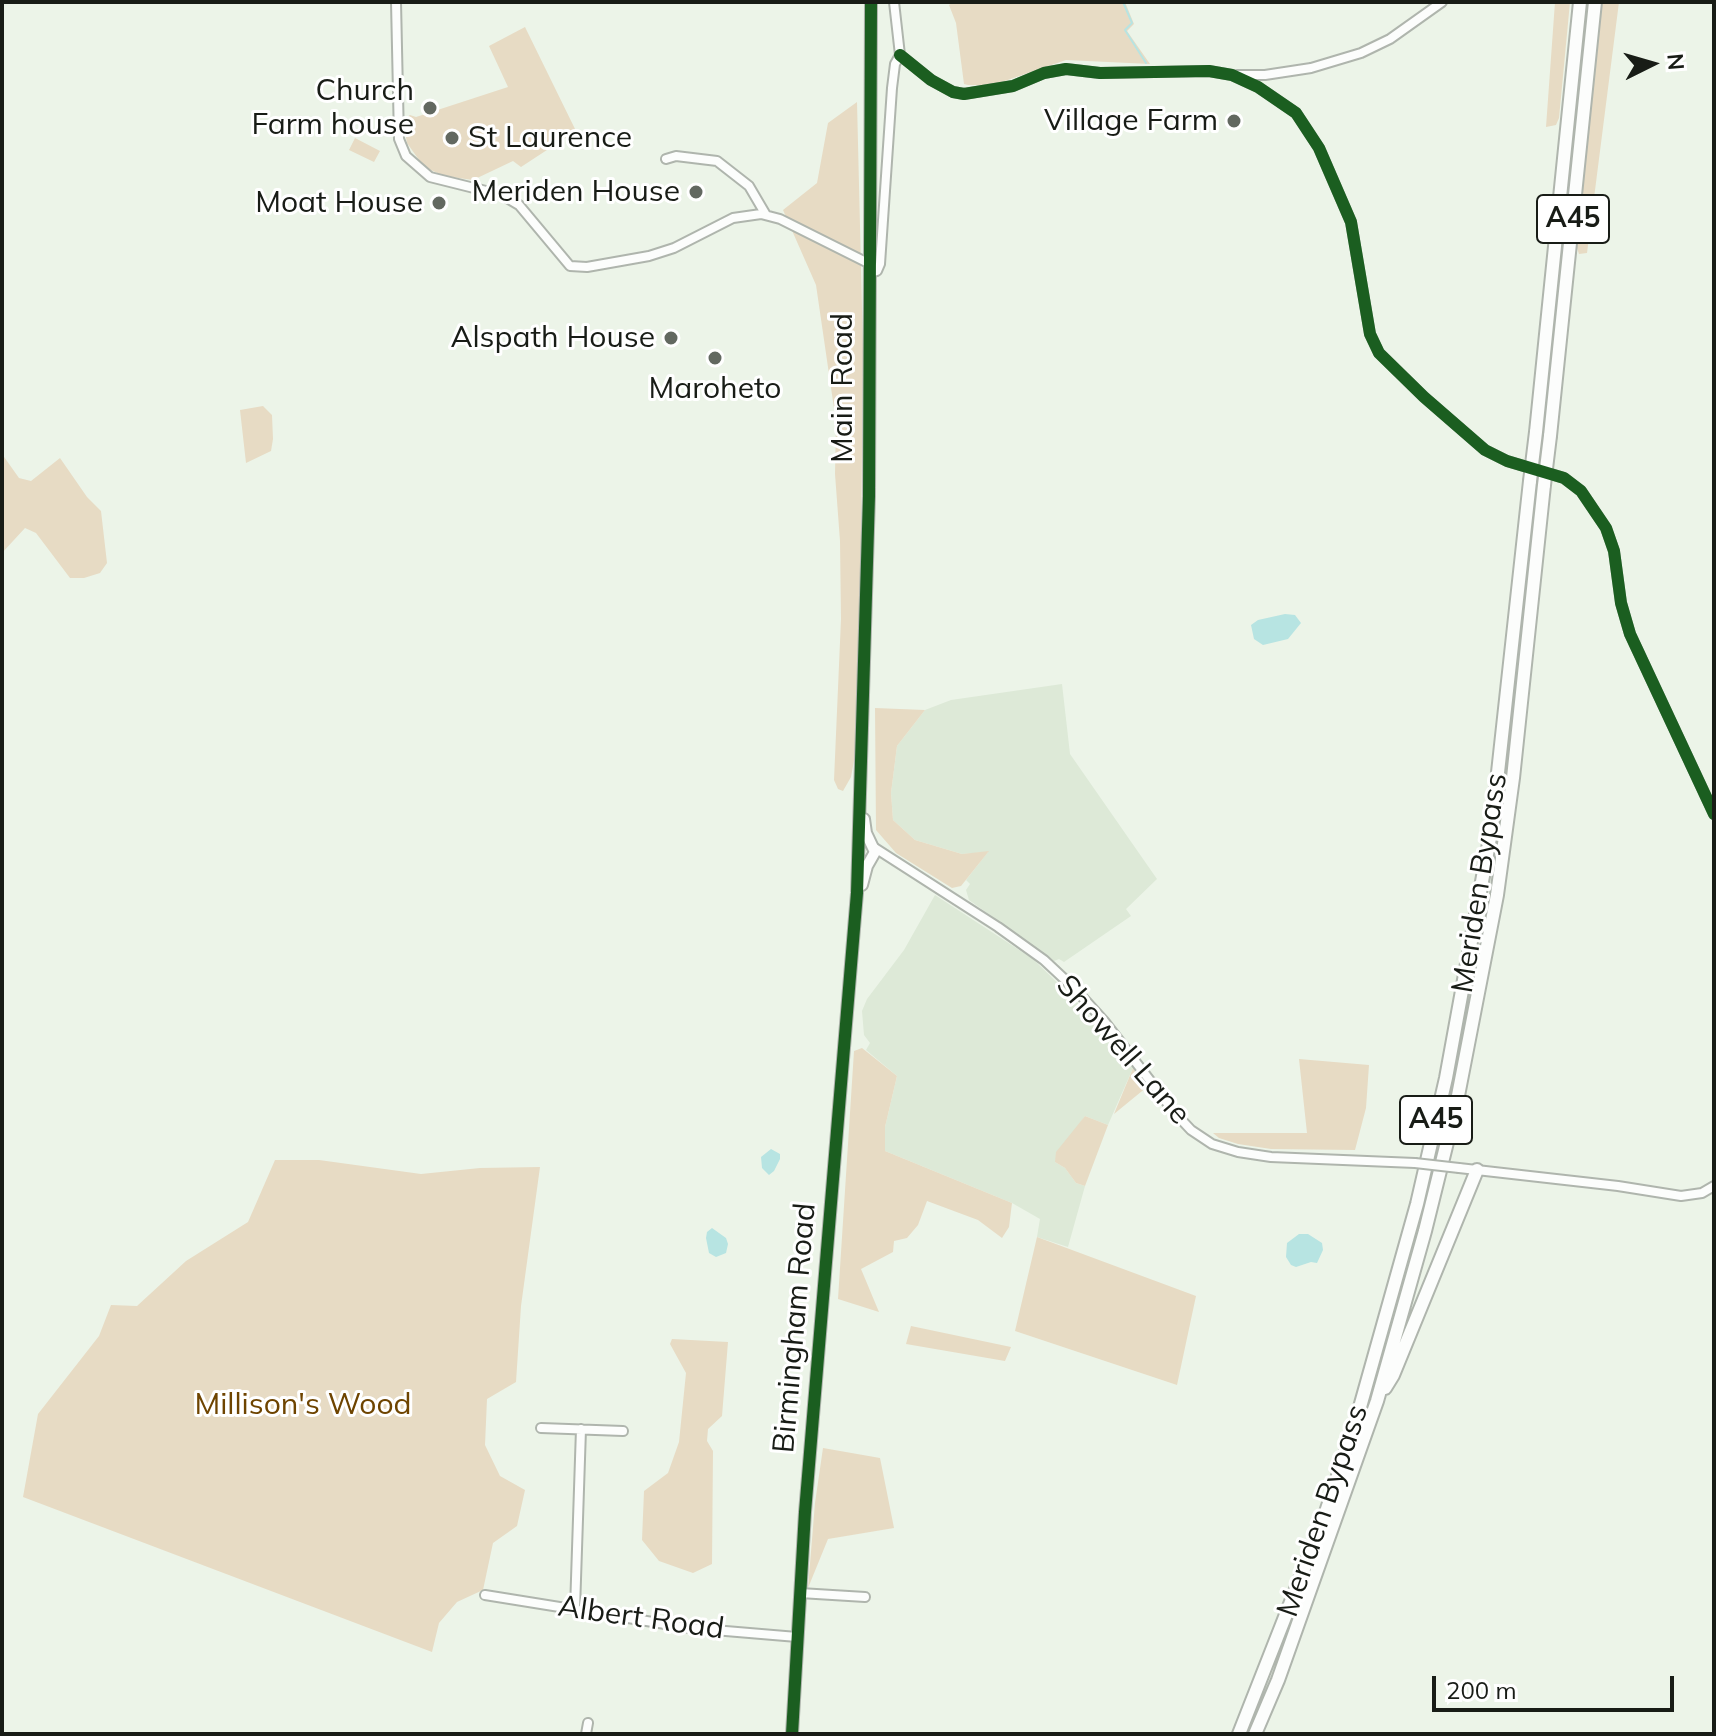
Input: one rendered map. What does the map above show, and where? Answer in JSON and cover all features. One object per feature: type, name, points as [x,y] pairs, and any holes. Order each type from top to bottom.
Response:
[{"type":"highway","name":"Meriden Bypass","points":[[1239,1734],[1324,1518],[1355,1425],[1417,1204],[1468,970],[1492,827],[1580,2]]},
{"type":"highway","name":"Meriden Bypass","points":[[1255,1734],[1311,1591],[1377,1401],[1456,1106],[1497,895],[1516,749],[1595,2]]},
{"type":"highway","points":[[1377,1401],[1393,1375],[1477,1170]]},
{"type":"main road","name":"Main Road","points":[[858,851],[869,511],[871,2]]},
{"type":"main road","name":"Main Road","points":[[861,773],[864,825],[873,853]]},
{"type":"main road","points":[[864,844],[873,853],[865,861],[858,851],[864,844]]},
{"type":"main road","name":"Birmingham Road","points":[[792,1734],[800,1593],[858,851]]},
{"type":"main road","name":"Birmingham Road","points":[[854,927],[863,877],[873,853]]},
{"type":"street","points":[[396,2],[399,139],[406,156],[430,177],[502,195],[519,205],[570,266],[649,256],[674,248],[733,218],[766,215],[780,219],[877,271],[880,264],[892,88],[895,64],[900,55],[894,2]]},
{"type":"street","points":[[900,55],[931,80],[953,92],[964,94],[1013,86],[1044,73],[1066,69],[1100,73],[1209,71],[1265,75],[1311,68],[1361,53],[1390,39],[1442,2]]},
{"type":"street","points":[[1232,75],[1258,87],[1296,113],[1319,148],[1351,222],[1370,334],[1379,353],[1485,450],[1507,461],[1564,478],[1581,491],[1606,528],[1614,551],[1621,603],[1630,634],[1714,814]]},
{"type":"street","points":[[1258,87],[1265,75]]},
{"type":"street","points":[[666,159],[676,156],[717,161],[749,186],[766,215]]},
{"type":"street","name":"Showell Lane","points":[[873,853],[892,858],[1044,960],[1104,1021],[1175,1113],[1191,1130],[1212,1144],[1271,1157],[1415,1163],[1681,1196],[1702,1193],[1714,1186]]},
{"type":"street","points":[[541,1428],[623,1431]]},
{"type":"street","points":[[575,1609],[581,1429]]},
{"type":"street","points":[[800,1593],[865,1597]]},
{"type":"street","name":"Albert Road","points":[[485,1595],[690,1628],[797,1637]]},
{"type":"street","points":[[586,1734],[588,1723]]},
{"type":"shaded area","points":[[1062,684],[1070,754],[1157,879],[1126,909],[1131,916],[1064,962],[1059,959],[1054,961],[969,900],[966,890],[970,884],[966,880],[988,852],[962,854],[915,840],[893,820],[891,793],[897,746],[925,710],[951,700]]},
{"type":"shaded area","points":[[935,895],[1033,959],[1076,1001],[1133,1068],[1108,1125],[1085,1116],[1055,1162],[1065,1168],[1076,1183],[1085,1186],[1068,1247],[1037,1237],[1040,1219],[1012,1203],[885,1151],[885,1127],[897,1076],[866,1050],[870,1043],[864,1035],[862,1011],[867,999],[904,950]]},
{"type":"green space","points":[[953,2],[1125,2],[1134,24],[1127,31],[1150,64],[1066,60],[993,85],[964,84],[956,23],[949,5]]},
{"type":"green space","points":[[1555,2],[1570,2],[1559,118],[1556,125],[1546,127]]},
{"type":"green space","points":[[1602,2],[1619,2],[1587,253],[1579,254],[1576,245]]},
{"type":"green space","points":[[525,27],[576,131],[521,167],[513,161],[473,180],[444,176],[424,167],[407,143],[403,120],[410,115],[416,117],[508,87],[489,46]]},
{"type":"green space","points":[[857,102],[863,350],[860,635],[856,750],[851,777],[843,791],[838,789],[834,780],[841,619],[836,422],[816,285],[783,210],[817,183],[828,123]]},
{"type":"green space","points":[[355,138],[380,151],[374,162],[349,150]]},
{"type":"green space","points":[[263,406],[272,415],[271,451],[246,463],[240,410]]},
{"type":"green space","points":[[2,454],[19,478],[31,481],[60,458],[87,497],[101,511],[107,563],[100,573],[70,578],[36,533],[25,528],[2,553]]},
{"type":"green space","points":[[875,708],[925,710],[897,746],[891,793],[893,820],[915,840],[962,854],[989,851],[961,886],[952,888],[896,853],[876,830]]},
{"type":"green space","points":[[862,1048],[897,1076],[885,1127],[885,1151],[1012,1203],[1009,1227],[1002,1238],[978,1220],[927,1201],[918,1225],[907,1238],[894,1241],[893,1252],[861,1269],[879,1312],[838,1299],[854,1051]]},
{"type":"green space","points":[[1299,1059],[1369,1065],[1366,1108],[1355,1150],[1271,1149],[1238,1144],[1213,1133],[1307,1133]]},
{"type":"green space","points":[[1133,1068],[1147,1087],[1114,1114]]},
{"type":"green space","points":[[1085,1116],[1108,1125],[1085,1186],[1076,1183],[1065,1168],[1055,1162],[1056,1152]]},
{"type":"green space","name":"Millison's Wood","points":[[275,1160],[319,1160],[421,1174],[480,1168],[540,1167],[521,1306],[516,1382],[487,1399],[485,1445],[500,1476],[525,1490],[517,1526],[493,1543],[483,1590],[457,1602],[439,1623],[432,1652],[23,1497],[38,1414],[99,1336],[111,1305],[137,1306],[186,1261],[248,1222]]},
{"type":"green space","points":[[1037,1237],[1196,1296],[1177,1385],[1015,1331]]},
{"type":"green space","points":[[911,1326],[1011,1347],[1005,1361],[906,1344]]},
{"type":"green space","points":[[672,1339],[728,1342],[722,1416],[708,1429],[707,1441],[713,1451],[712,1564],[693,1573],[659,1561],[642,1540],[644,1491],[668,1473],[679,1442],[686,1373],[670,1344]]},
{"type":"green space","points":[[823,1448],[880,1458],[894,1528],[828,1539],[808,1588],[815,1503]]},
{"type":"water","points":[[1295,615],[1301,623],[1288,639],[1263,645],[1254,639],[1251,625],[1258,620]]},
{"type":"water","points":[[771,1149],[780,1154],[780,1159],[769,1175],[762,1168],[761,1157]]},
{"type":"water","points":[[712,1228],[726,1238],[728,1244],[726,1253],[716,1257],[709,1253],[706,1238]]},
{"type":"water","points":[[1299,1234],[1308,1234],[1322,1243],[1323,1250],[1317,1263],[1296,1267],[1286,1257],[1287,1243]]},
{"type":"waterway","points":[[1123,2],[1132,23],[1125,30],[1146,63]]},
{"type":"cycle path","points":[[792,1734],[805,1512],[857,893],[869,496],[871,2]]},
{"type":"cycle path","points":[[900,55],[931,80],[953,92],[964,94],[1013,86],[1044,73],[1066,69],[1100,73],[1209,71],[1232,75],[1258,87],[1296,113],[1319,148],[1351,222],[1370,334],[1379,353],[1485,450],[1507,461],[1564,478],[1581,491],[1606,528],[1614,551],[1621,603],[1630,634],[1714,814]]},
{"type":"place","name":"Church Farm house","points":[[430,108]]},
{"type":"place","name":"Village Farm","points":[[1234,121]]},
{"type":"place","name":"St Laurence","points":[[452,138]]},
{"type":"place","name":"Meriden House","points":[[696,192]]},
{"type":"place","name":"Moat House","points":[[439,203]]},
{"type":"place","name":"Alspath House","points":[[671,338]]},
{"type":"place","name":"Maroheto","points":[[715,358]]}]
